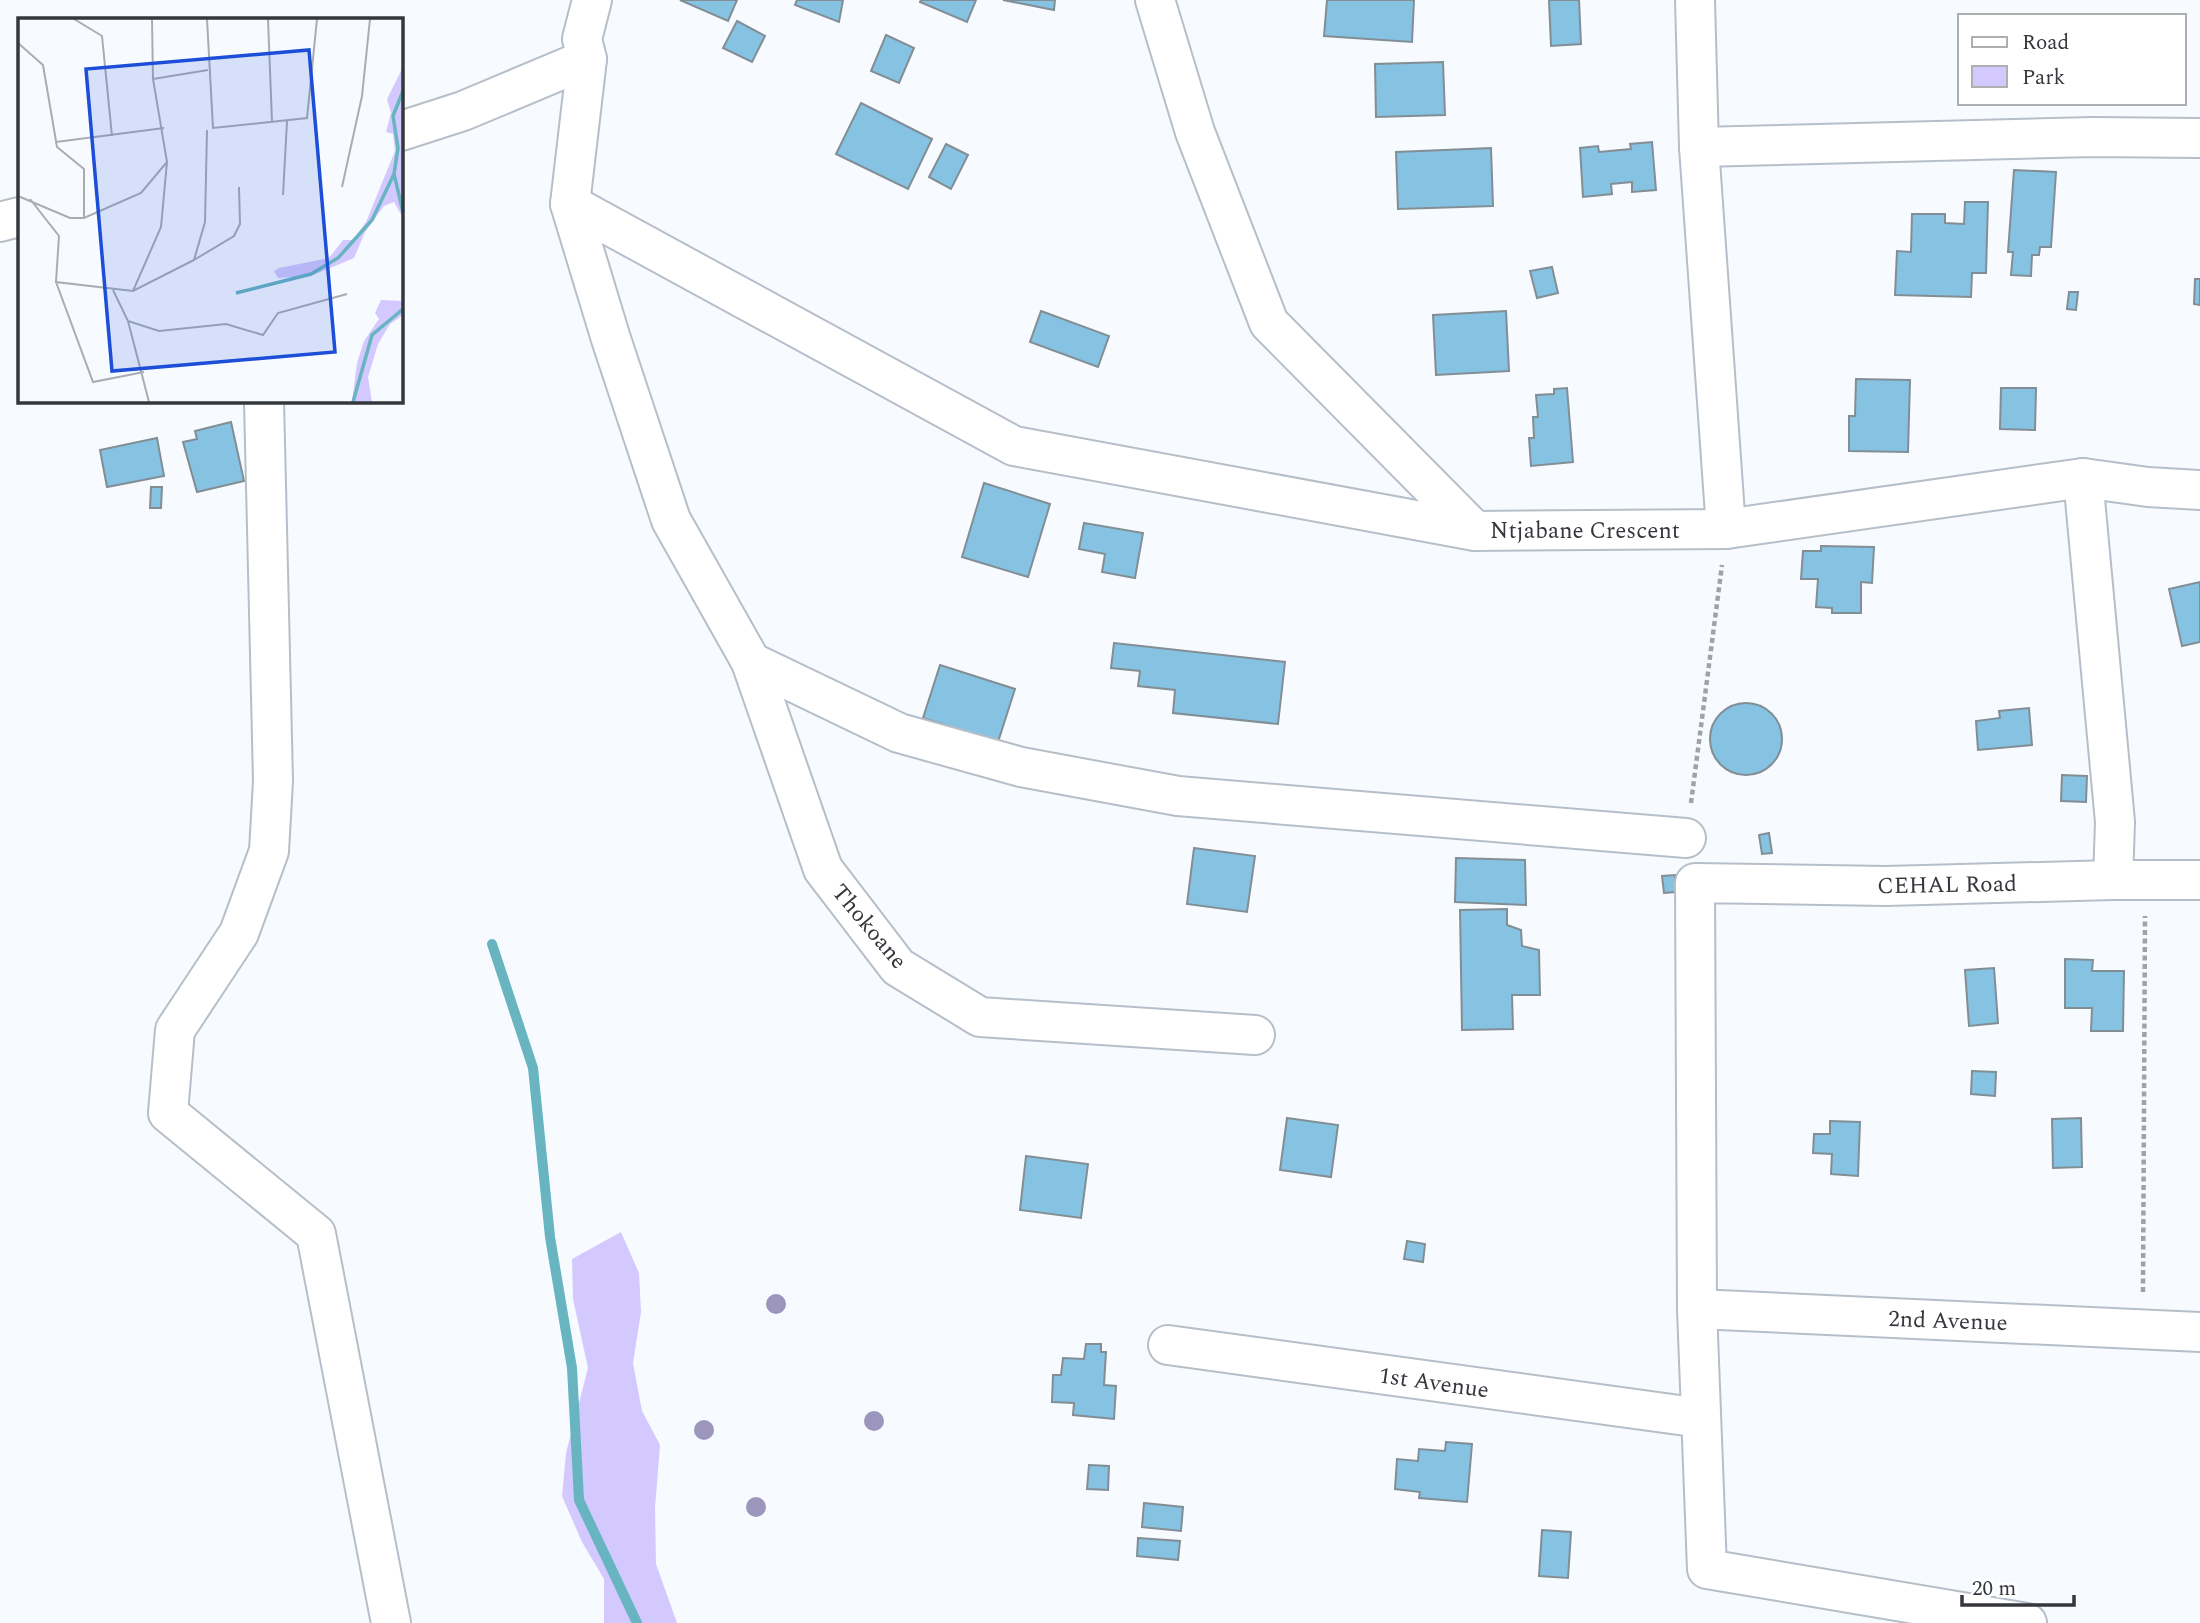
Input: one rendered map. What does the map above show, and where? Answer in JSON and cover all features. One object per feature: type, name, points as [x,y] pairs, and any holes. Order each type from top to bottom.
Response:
[{"type":"street","points":[[592,0],[582,39],[587,60],[570,204],[1014,446],[1475,531]]},
{"type":"street","name":"Ntjabane Crescent","points":[[1155,0],[1195,132],[1269,323],[1475,531],[1726,529],[2083,478],[2200,490]]},
{"type":"street","points":[[1695,0],[1699,147],[1726,529]]},
{"type":"street","points":[[402,131],[463,111],[587,60]]},
{"type":"street","points":[[1699,147],[2093,137],[2200,138]]},
{"type":"street","name":"Thokoane","points":[[570,204],[611,340],[671,520],[751,662],[823,869],[898,967],[980,1017],[1255,1035]]},
{"type":"street","points":[[0,222],[18,217]]},
{"type":"street","points":[[264,402],[273,781],[269,851],[239,933],[175,1030],[168,1113],[316,1234],[391,1623]]},
{"type":"street","points":[[2083,478],[2115,821],[2129,880]]},
{"type":"street","points":[[751,662],[899,733],[1034,770],[1178,796],[1686,838]]},
{"type":"street","name":"CEHAL Road","points":[[1697,1309],[1695,883],[1886,886],[2200,880]]},
{"type":"street","points":[[1697,1309],[1707,1569],[2027,1623]]},
{"type":"street","name":"2nd Avenue","points":[[1697,1309],[2200,1332]]},
{"type":"street","name":"1st Avenue","points":[[1168,1345],[1701,1418]]},
{"type":"path","points":[[1686,838],[1726,529]]},
{"type":"path","points":[[2129,880],[2143,1329]]},
{"type":"green space","points":[[621,1232],[639,1273],[641,1312],[633,1363],[642,1411],[660,1445],[655,1508],[656,1564],[677,1623],[604,1623],[604,1579],[582,1542],[562,1496],[566,1453],[588,1368],[573,1299],[572,1259]]},
{"type":"building","points":[[680,0],[737,0],[728,21]]},
{"type":"building","points":[[797,0],[843,0],[839,22],[795,5]]},
{"type":"building","points":[[976,0],[967,22],[920,2]]},
{"type":"building","points":[[1003,0],[1055,0],[1054,10]]},
{"type":"building","points":[[1327,0],[1414,0],[1412,42],[1324,36]]},
{"type":"building","points":[[1549,0],[1579,0],[1581,44],[1551,46]]},
{"type":"building","points":[[737,21],[765,36],[752,62],[723,48]]},
{"type":"building","points":[[886,35],[914,48],[899,83],[871,71]]},
{"type":"building","points":[[1443,62],[1445,115],[1376,117],[1375,64]]},
{"type":"building","points":[[861,103],[932,139],[908,189],[836,154]]},
{"type":"building","points":[[1652,142],[1656,190],[1632,192],[1632,182],[1611,184],[1612,194],[1583,197],[1580,148],[1598,146],[1599,152],[1631,149],[1630,144]]},
{"type":"building","points":[[946,144],[968,155],[951,189],[929,177]]},
{"type":"building","points":[[1491,148],[1493,206],[1398,209],[1396,152]]},
{"type":"building","points":[[2014,170],[2056,172],[2051,247],[2040,247],[2039,255],[2032,255],[2031,276],[2011,275],[2013,252],[2008,252]]},
{"type":"building","points":[[1965,202],[1988,202],[1986,273],[1972,273],[1971,297],[1895,295],[1897,251],[1911,252],[1912,214],[1945,214],[1945,223],[1964,224]]},
{"type":"building","points":[[1552,267],[1558,293],[1537,298],[1530,271]]},
{"type":"building","points":[[2195,279],[2200,279],[2200,305],[2194,304]]},
{"type":"building","points":[[2069,292],[2078,292],[2076,310],[2067,309]]},
{"type":"building","points":[[1041,311],[1109,336],[1098,367],[1030,342]]},
{"type":"building","points":[[1506,311],[1509,371],[1436,375],[1433,315]]},
{"type":"building","points":[[1856,379],[1910,380],[1908,452],[1849,451],[1849,416],[1855,416]]},
{"type":"building","points":[[1567,388],[1573,462],[1531,466],[1529,438],[1534,438],[1533,417],[1538,417],[1536,395],[1554,394],[1554,389]]},
{"type":"building","points":[[2001,388],[2036,388],[2035,430],[2000,429]]},
{"type":"building","points":[[231,422],[244,481],[197,492],[183,442],[197,439],[195,431]]},
{"type":"building","points":[[157,438],[164,476],[107,487],[100,450]]},
{"type":"building","points":[[984,483],[1050,504],[1028,577],[962,557]]},
{"type":"building","points":[[151,487],[162,487],[161,508],[150,508]]},
{"type":"building","points":[[1084,523],[1143,533],[1135,578],[1102,572],[1105,554],[1079,549]]},
{"type":"building","points":[[1821,546],[1874,547],[1872,583],[1861,582],[1861,613],[1832,613],[1832,608],[1816,607],[1818,579],[1801,579],[1803,551],[1821,551]]},
{"type":"building","points":[[2200,582],[2200,642],[2182,646],[2169,589]]},
{"type":"building","points":[[1114,643],[1285,662],[1278,724],[1173,713],[1175,690],[1138,686],[1140,671],[1111,668]]},
{"type":"building","points":[[940,665],[1015,689],[998,742],[923,718]]},
{"type":"building","points":[[1753,703],[1772,713],[1780,725],[1780,753],[1772,765],[1760,773],[1739,775],[1720,765],[1712,753],[1710,732],[1720,713],[1732,705]]},
{"type":"building","points":[[2029,708],[2032,745],[1978,750],[1976,721],[2000,718],[1999,711]]},
{"type":"building","points":[[2062,775],[2087,776],[2086,802],[2061,801]]},
{"type":"building","points":[[1769,833],[1772,853],[1762,854],[1759,835]]},
{"type":"building","points":[[1194,848],[1255,856],[1247,912],[1187,904]]},
{"type":"building","points":[[1456,858],[1525,860],[1526,905],[1455,902]]},
{"type":"building","points":[[1675,875],[1676,892],[1664,893],[1662,876]]},
{"type":"building","points":[[1507,909],[1507,925],[1521,930],[1522,946],[1539,950],[1540,995],[1512,995],[1513,1029],[1462,1030],[1460,910]]},
{"type":"building","points":[[2065,959],[2093,960],[2092,971],[2124,971],[2123,1031],[2091,1031],[2092,1008],[2065,1008]]},
{"type":"building","points":[[1994,968],[1998,1023],[1969,1026],[1965,970]]},
{"type":"building","points":[[1972,1071],[1996,1072],[1995,1096],[1971,1094]]},
{"type":"building","points":[[1287,1118],[1338,1125],[1331,1177],[1280,1170]]},
{"type":"building","points":[[2081,1118],[2082,1167],[2053,1168],[2052,1119]]},
{"type":"building","points":[[1830,1121],[1860,1122],[1858,1176],[1831,1174],[1832,1154],[1813,1153],[1814,1134],[1830,1134]]},
{"type":"building","points":[[1026,1156],[1088,1164],[1081,1218],[1020,1210]]},
{"type":"building","points":[[1407,1241],[1425,1244],[1423,1262],[1404,1259]]},
{"type":"building","points":[[1086,1344],[1101,1344],[1101,1352],[1106,1352],[1104,1385],[1116,1386],[1114,1419],[1073,1415],[1074,1403],[1052,1402],[1053,1375],[1061,1375],[1063,1358],[1084,1359]]},
{"type":"building","points":[[1446,1442],[1472,1444],[1467,1502],[1419,1498],[1420,1492],[1395,1489],[1397,1459],[1418,1461],[1419,1449],[1445,1451]]},
{"type":"building","points":[[1089,1465],[1109,1466],[1108,1490],[1087,1489]]},
{"type":"building","points":[[1144,1503],[1183,1507],[1181,1531],[1142,1527]]},
{"type":"building","points":[[1542,1530],[1571,1532],[1568,1578],[1539,1576]]},
{"type":"building","points":[[1138,1538],[1180,1541],[1178,1560],[1137,1556]]},
{"type":"waterway","points":[[492,944],[533,1068],[550,1237],[572,1368],[579,1500],[637,1623]]}]
